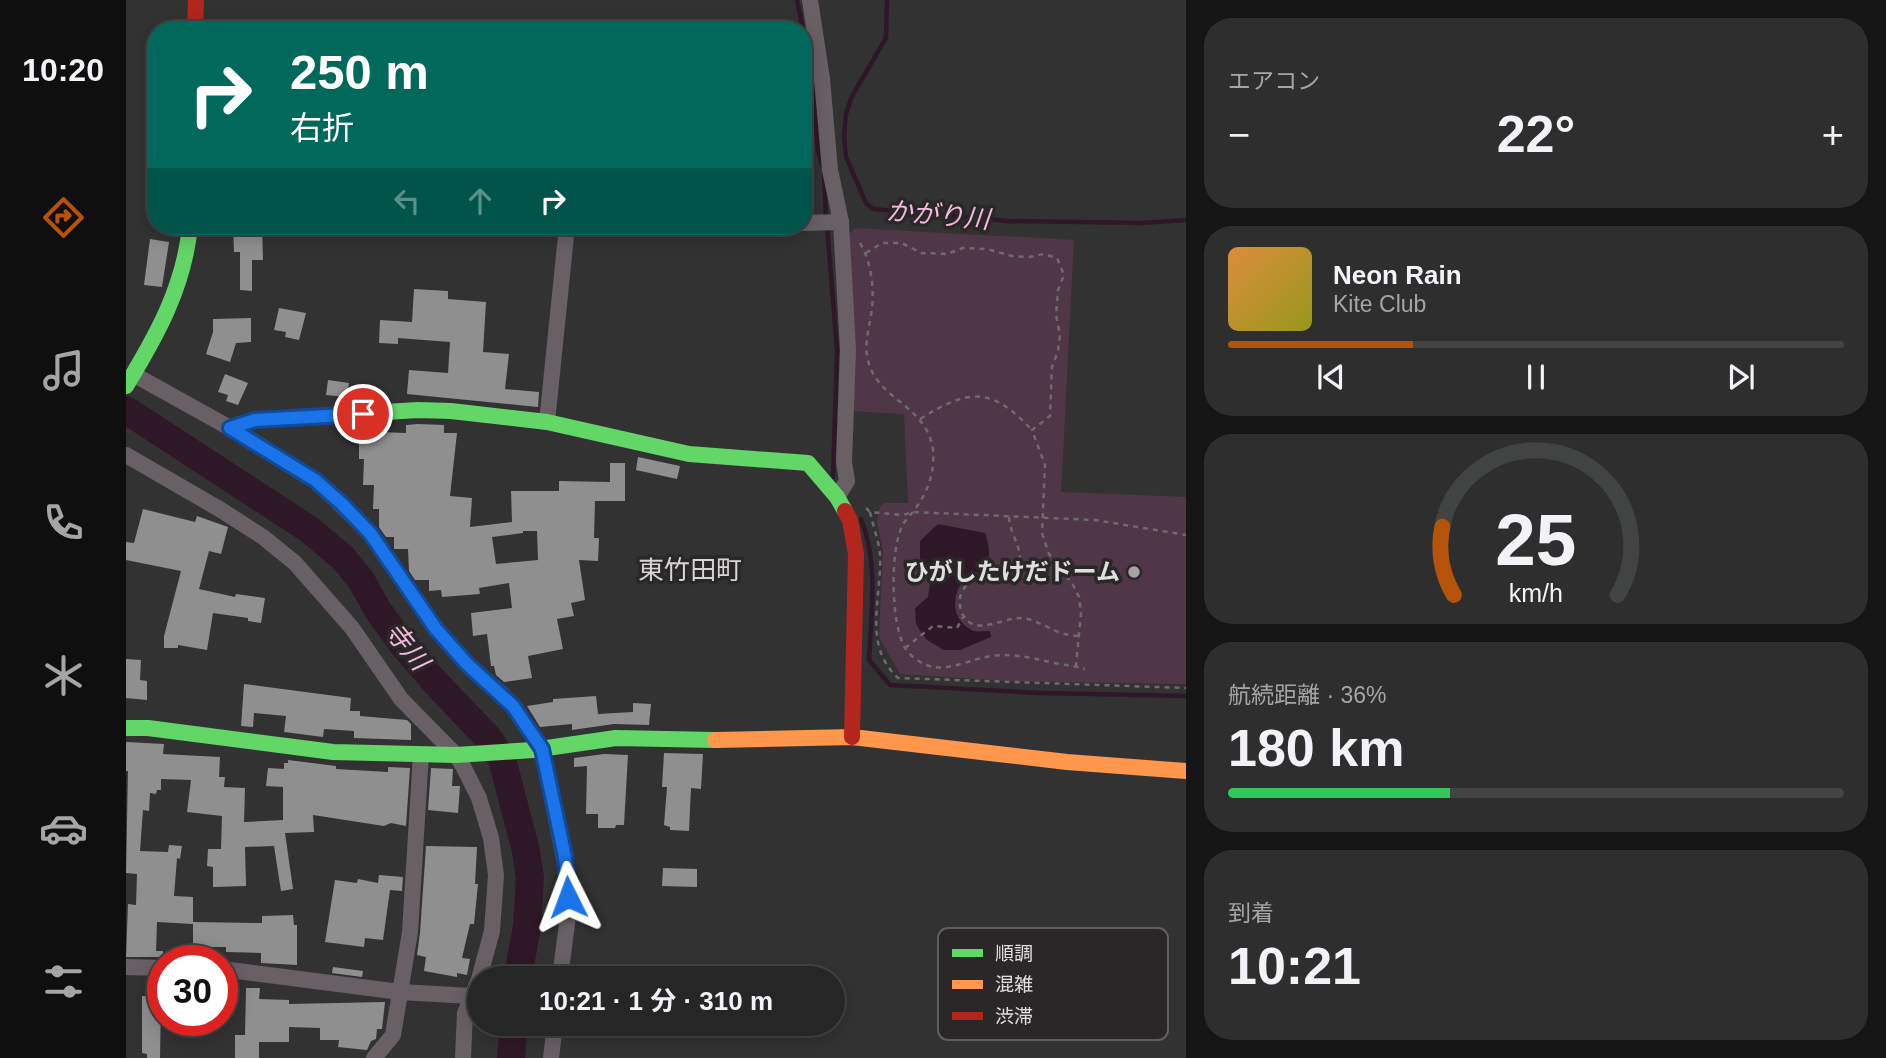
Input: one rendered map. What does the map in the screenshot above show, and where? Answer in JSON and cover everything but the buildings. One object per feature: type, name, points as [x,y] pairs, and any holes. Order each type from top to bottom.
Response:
[{"type":"street","points":[[195,21],[196,0]]},
{"type":"street","points":[[810,0],[830,170],[841,222],[848,350],[844,462],[846,481],[837,497]]},
{"type":"street","points":[[812,223],[841,222]]},
{"type":"street","points":[[190,235],[179,288],[130,380],[230,428],[315,480],[370,533],[436,629],[467,664],[513,706],[538,749],[568,877],[568,916],[562,966]]},
{"type":"street","points":[[547,422],[566,235]]},
{"type":"street","points":[[230,428],[255,420],[418,410],[451,411],[547,422],[689,454],[808,463],[837,497],[850,520],[856,554],[852,737]]},
{"type":"street","points":[[126,454],[263,537],[295,563],[352,628],[401,699],[460,754],[479,798],[491,838],[496,875],[492,931],[483,966]]},
{"type":"street","points":[[126,728],[148,728],[333,752],[421,754],[538,749],[617,738],[751,740],[852,737],[1067,762],[1186,771]]},
{"type":"street","points":[[374,1058],[393,1034],[410,932],[421,754]]},
{"type":"street","points":[[126,967],[147,968]]},
{"type":"street","points":[[238,972],[400,992],[467,996]]},
{"type":"street","points":[[463,1058],[467,1007]]},
{"type":"street","points":[[551,1058],[554,1036]]},
{"type":"path","points":[[859,242],[866,253],[872,283],[871,315],[866,334],[866,354],[870,369],[878,382],[920,419],[929,435],[933,451],[928,489],[903,523],[896,545],[895,608],[898,630],[905,648],[926,665],[951,667],[991,656],[1022,654],[1085,669]]},
{"type":"path","points":[[866,253],[882,243],[902,243],[921,253],[947,254],[963,248],[988,249],[1012,256],[1030,257],[1044,254],[1057,258],[1064,275],[1057,303],[1056,315],[1060,335],[1052,367],[1050,416],[1032,430]]},
{"type":"path","points":[[920,419],[961,397],[989,397],[1015,412],[1032,430],[1045,465],[1042,533],[1049,554],[1072,583],[1079,597],[1076,666]]},
{"type":"path","points":[[862,503],[870,512],[880,554],[876,638],[883,660],[898,678],[1186,688]]},
{"type":"path","points":[[870,512],[1095,520],[1186,535]]},
{"type":"path","points":[[905,648],[933,626],[957,628],[962,618],[959,605],[962,592],[971,579],[1012,575],[1019,566],[1020,552],[1011,535],[1009,516]]},
{"type":"path","points":[[962,618],[976,625],[993,626],[1015,618],[1027,618],[1056,633],[1079,636]]},
{"type":"shaded area","points":[[855,228],[1074,240],[1061,492],[1186,497],[1186,684],[1007,681],[900,674],[879,637],[883,551],[877,521],[880,506],[885,503],[908,503],[904,414],[851,411],[853,299],[848,236]]},
{"type":"shaded area","points":[[938,524],[985,533],[989,547],[985,571],[965,579],[959,587],[955,607],[964,625],[974,631],[990,631],[991,637],[960,650],[944,650],[927,640],[916,624],[915,608],[928,597],[930,583],[920,567],[920,541]]},
{"type":"waterway","points":[[797,0],[801,21]]},
{"type":"waterway","name":"かがり川","points":[[887,0],[886,38],[852,96],[846,114],[844,136],[846,157],[866,203],[873,209],[1008,221],[1141,223],[1186,220]]},
{"type":"waterway","points":[[812,77],[818,151],[822,165]]},
{"type":"waterway","points":[[824,177],[826,218]]},
{"type":"waterway","points":[[827,226],[837,350],[833,477]]},
{"type":"waterway","name":"寺川","points":[[126,410],[310,530],[343,558],[361,580],[379,612],[404,646],[489,739],[502,759],[526,851],[530,878],[527,925],[520,966]]},
{"type":"waterway","points":[[861,519],[867,536],[872,571],[869,660],[890,685],[1041,693],[1186,696]]},
{"type":"waterway","name":"寺川","points":[[511,1058],[513,1036]]},
{"type":"traffic: fast","points":[[126,386],[167,310],[182,270],[189,235]]},
{"type":"traffic: fast","points":[[230,428],[255,420],[418,410],[547,422],[689,454],[808,463],[837,497],[845,511]]},
{"type":"traffic: fast","points":[[126,728],[148,728],[333,752],[456,755],[533,750],[616,738],[715,740]]},
{"type":"traffic: slow","points":[[715,740],[852,737],[1067,762],[1186,771]]},
{"type":"traffic: jam","points":[[195,21],[196,0]]},
{"type":"traffic: jam","points":[[845,511],[850,520],[856,554],[852,737]]},
{"type":"place","name":"ひがしたけだドーム","points":[[1134,572]]},
{"type":"district","name":"東竹田町","points":[[690,570]]},
{"type":"route","points":[[363,414],[255,420],[230,428],[315,480],[342,504],[370,533],[436,629],[467,664],[513,706],[542,749],[565,857],[568,897]]}]
